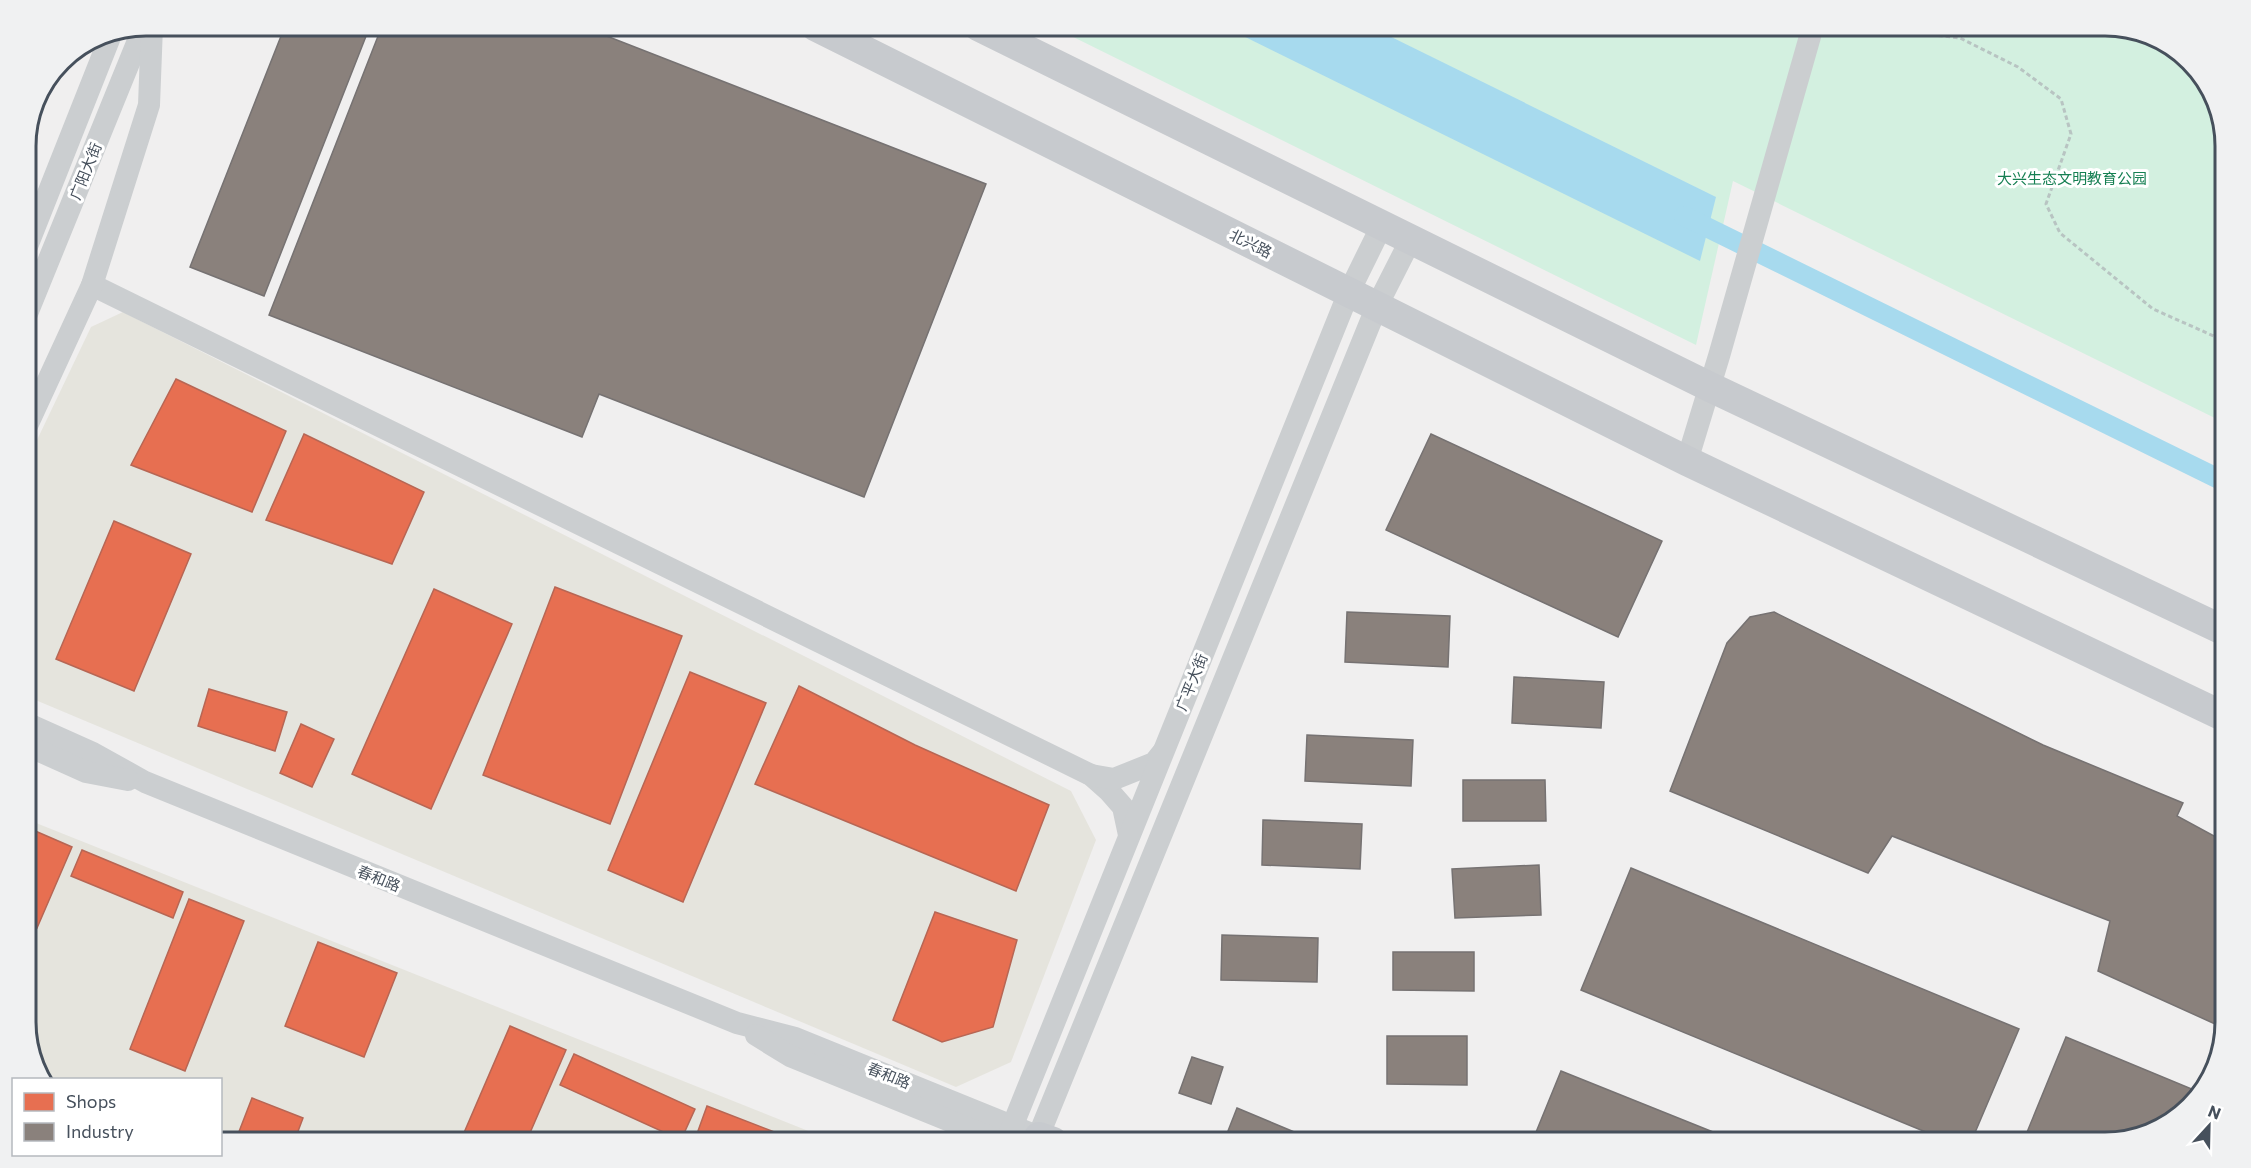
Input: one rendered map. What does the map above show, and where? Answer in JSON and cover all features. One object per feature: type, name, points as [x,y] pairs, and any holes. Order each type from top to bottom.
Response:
[{"type":"main road","name":"北兴路","points":[[834,36],[1687,461],[2215,712]]},
{"type":"main road","points":[[998,36],[1710,387],[2215,626]]},
{"type":"street","name":"广阳大街","points":[[36,291],[140,36]]},
{"type":"street","points":[[36,406],[92,285],[149,105],[152,36]]},
{"type":"street","points":[[1687,461],[1810,36]]},
{"type":"street","name":"广阳大街","points":[[36,224],[108,43]]},
{"type":"street","name":"广平大街","points":[[1027,1132],[1129,835],[1349,292],[1382,225]]},
{"type":"street","name":"广平大街","points":[[1028,1132],[1377,306],[1411,239]]},
{"type":"street","points":[[92,285],[1091,775],[1123,807],[1129,835]]},
{"type":"street","name":"春和路","points":[[36,727],[93,753],[145,783],[736,1023],[790,1056],[1005,1132]]},
{"type":"street","points":[[36,750],[86,772],[145,783]]},
{"type":"street","points":[[1091,775],[1114,779],[1134,773],[1154,763],[1164,750]]},
{"type":"path","points":[[1943,36],[1960,38],[2018,67],[2061,99],[2071,134],[2046,204],[2060,232],[2153,309],[2215,337]]},
{"type":"shaded area","points":[[123,312],[1071,791],[1096,840],[1011,1062],[956,1087],[36,700],[36,442],[91,327]]},
{"type":"shaded area","points":[[36,823],[811,1132],[222,1132],[222,1078],[51,1078],[42,1058],[36,1030]]},
{"type":"green space","name":"大兴生态文明教育公园","points":[[1071,36],[2105,36],[2141,42],[2166,54],[2188,73],[2204,97],[2215,138],[2215,418],[1733,181],[1696,345]]},
{"type":"water","points":[[1243,36],[1389,36],[1716,197],[1700,261]]},
{"type":"building: Shops","points":[[176,379],[286,431],[252,512],[131,465]]},
{"type":"building: Shops","points":[[304,434],[424,492],[392,564],[266,520]]},
{"type":"building: Shops","points":[[114,521],[191,554],[134,691],[56,659]]},
{"type":"building: Shops","points":[[555,587],[682,636],[610,824],[483,775]]},
{"type":"building: Shops","points":[[434,589],[512,624],[431,809],[352,774]]},
{"type":"building: Shops","points":[[690,672],[766,703],[683,902],[608,870]]},
{"type":"building: Shops","points":[[799,686],[915,745],[1049,805],[1016,891],[755,784]]},
{"type":"building: Shops","points":[[209,689],[287,712],[275,751],[198,726]]},
{"type":"building: Shops","points":[[301,724],[334,739],[312,787],[280,773]]},
{"type":"building: Shops","points":[[36,831],[72,847],[36,928]]},
{"type":"building: Shops","points":[[82,850],[183,892],[173,918],[71,876]]},
{"type":"building: Shops","points":[[189,899],[244,921],[185,1071],[130,1049]]},
{"type":"building: Shops","points":[[935,912],[1017,940],[993,1027],[942,1042],[893,1020]]},
{"type":"building: Shops","points":[[318,942],[397,973],[364,1057],[285,1026]]},
{"type":"building: Shops","points":[[510,1026],[566,1050],[530,1132],[464,1132]]},
{"type":"building: Shops","points":[[574,1054],[695,1109],[685,1132],[663,1132],[560,1085]]},
{"type":"building: Shops","points":[[252,1098],[303,1118],[298,1132],[239,1132]]},
{"type":"building: Shops","points":[[707,1106],[774,1132],[698,1132]]},
{"type":"building: Industry","points":[[281,36],[366,36],[264,296],[190,267]]},
{"type":"building: Industry","points":[[378,36],[607,36],[986,184],[864,497],[599,394],[582,437],[269,315]]},
{"type":"building: Industry","points":[[1431,434],[1662,541],[1618,637],[1386,530]]},
{"type":"building: Industry","points":[[1347,612],[1450,616],[1448,667],[1345,662]]},
{"type":"building: Industry","points":[[1774,612],[2043,745],[2183,803],[2177,816],[2215,837],[2215,1024],[2098,971],[2110,921],[1892,836],[1868,873],[1670,791],[1727,643],[1750,617]]},
{"type":"building: Industry","points":[[1514,677],[1604,682],[1601,728],[1512,723]]},
{"type":"building: Industry","points":[[1307,735],[1413,740],[1411,786],[1305,781]]},
{"type":"building: Industry","points":[[1463,780],[1545,780],[1546,821],[1463,821]]},
{"type":"building: Industry","points":[[1263,820],[1362,824],[1360,869],[1262,865]]},
{"type":"building: Industry","points":[[1539,865],[1541,915],[1455,918],[1452,869]]},
{"type":"building: Industry","points":[[1631,868],[2019,1029],[1975,1132],[1926,1132],[1581,990]]},
{"type":"building: Industry","points":[[1222,935],[1318,938],[1317,982],[1221,980]]},
{"type":"building: Industry","points":[[1393,952],[1474,952],[1474,991],[1393,990]]},
{"type":"building: Industry","points":[[1387,1036],[1467,1036],[1467,1085],[1387,1084]]},
{"type":"building: Industry","points":[[2066,1037],[2192,1089],[2187,1096],[2179,1096],[2178,1105],[2154,1121],[2127,1130],[2027,1132]]},
{"type":"building: Industry","points":[[1192,1057],[1223,1067],[1211,1104],[1179,1093]]},
{"type":"building: Industry","points":[[1561,1071],[1713,1132],[1536,1132]]},
{"type":"building: Industry","points":[[1237,1108],[1294,1132],[1228,1132]]},
{"type":"waterway","points":[[1684,216],[2215,477]]}]
